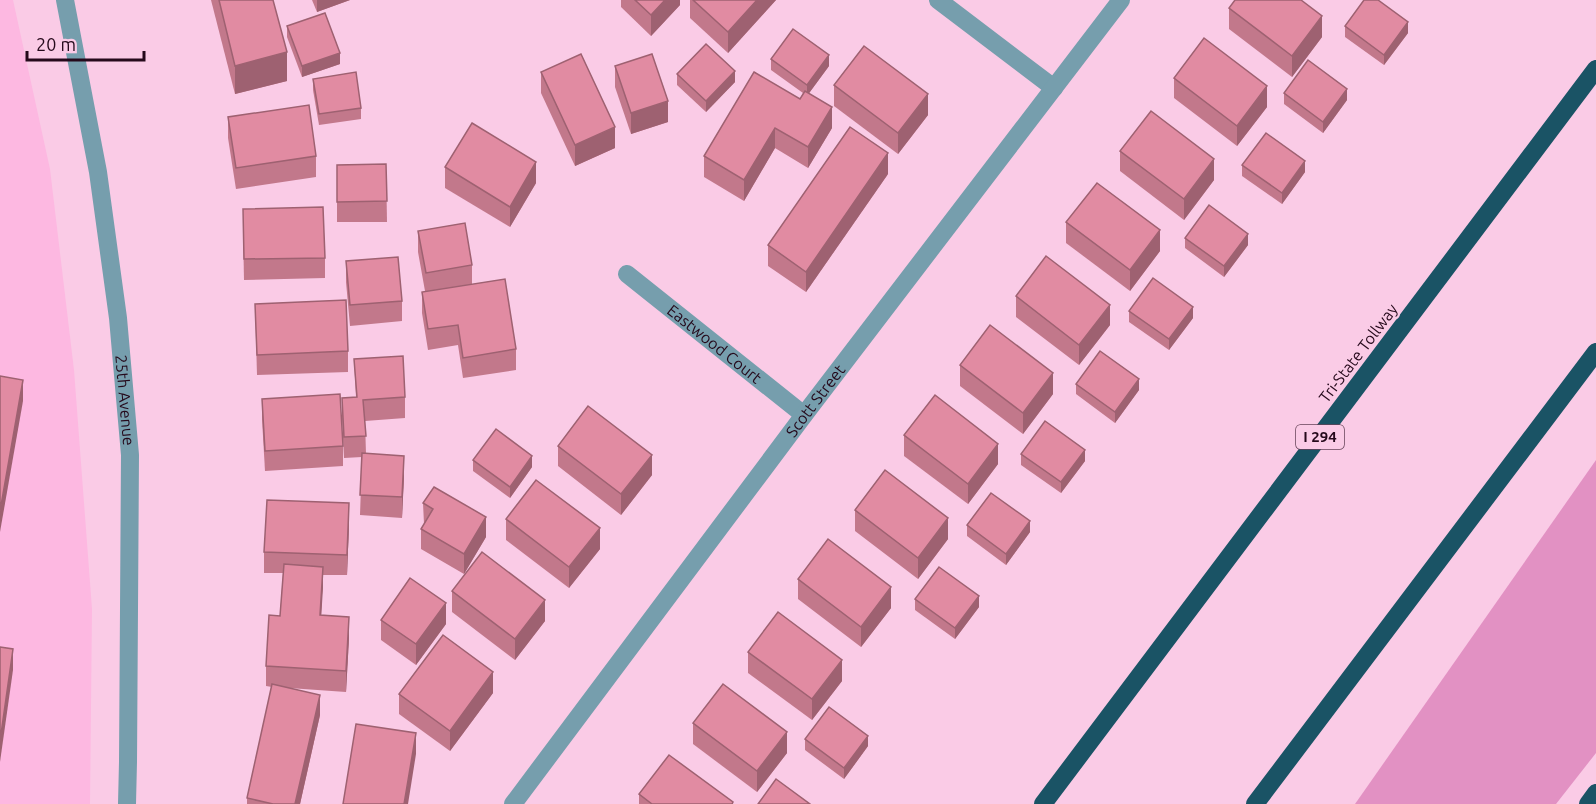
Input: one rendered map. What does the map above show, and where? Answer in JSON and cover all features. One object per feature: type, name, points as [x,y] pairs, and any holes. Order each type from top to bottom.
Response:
[{"type":"highway","name":"Tri-State Tollway","points":[[1043,804],[1596,69]]},
{"type":"highway","points":[[1255,804],[1596,352]]},
{"type":"highway","points":[[1588,804],[1596,793]]},
{"type":"street","name":"25th Avenue","points":[[65,0],[99,183],[118,318],[130,456],[127,804]]},
{"type":"street","points":[[938,0],[1054,88]]},
{"type":"street","name":"Scott Street","points":[[513,804],[804,415],[1121,0]]},
{"type":"street","name":"Eastwood Court","points":[[627,274],[804,415]]},
{"type":"shaded area","points":[[0,0],[13,0],[50,169],[74,370],[92,609],[90,804],[0,804]]},
{"type":"shaded area","points":[[1596,460],[1596,753],[1556,804],[1355,804]]},
{"type":"building","points":[[219,0],[273,0],[287,52],[235,66]]},
{"type":"building","points":[[635,0],[665,0],[651,15]]},
{"type":"building","points":[[693,0],[757,0],[728,32]]},
{"type":"building","points":[[1235,0],[1301,0],[1322,16],[1292,56],[1229,8]]},
{"type":"building","points":[[1364,0],[1378,0],[1408,22],[1384,55],[1345,26]]},
{"type":"building","points":[[325,13],[340,53],[302,66],[287,26]]},
{"type":"building","points":[[793,29],[829,55],[807,85],[771,59]]},
{"type":"building","points":[[1204,38],[1267,86],[1237,126],[1174,78]]},
{"type":"building","points":[[706,44],[735,71],[706,101],[677,74]]},
{"type":"building","points":[[864,46],[928,94],[898,133],[834,85]]},
{"type":"building","points":[[581,54],[615,127],[575,145],[541,72]]},
{"type":"building","points":[[652,54],[668,101],[631,113],[615,66]]},
{"type":"building","points":[[1308,60],[1347,89],[1323,122],[1284,93]]},
{"type":"building","points":[[356,72],[361,108],[319,114],[313,79]]},
{"type":"building","points":[[754,72],[800,99],[805,91],[832,107],[808,147],[775,128],[744,180],[704,156]]},
{"type":"building","points":[[309,105],[316,156],[236,168],[228,117]]},
{"type":"building","points":[[1151,111],[1214,159],[1184,199],[1120,151]]},
{"type":"building","points":[[472,123],[536,162],[510,207],[445,167]]},
{"type":"building","points":[[850,127],[888,153],[806,272],[768,245]]},
{"type":"building","points":[[1266,133],[1305,161],[1282,193],[1242,165]]},
{"type":"building","points":[[386,164],[387,201],[337,202],[337,165]]},
{"type":"building","points":[[1097,183],[1160,230],[1130,270],[1066,222]]},
{"type":"building","points":[[1209,205],[1248,234],[1224,266],[1185,238]]},
{"type":"building","points":[[323,207],[325,258],[244,259],[243,209]]},
{"type":"building","points":[[465,223],[472,265],[426,273],[418,231]]},
{"type":"building","points":[[1046,256],[1110,305],[1079,345],[1016,296]]},
{"type":"building","points":[[398,257],[402,301],[350,305],[346,261]]},
{"type":"building","points":[[1153,278],[1193,307],[1169,339],[1129,311]]},
{"type":"building","points":[[505,279],[516,349],[463,358],[458,325],[428,329],[422,292]]},
{"type":"building","points":[[346,300],[348,351],[257,355],[255,304]]},
{"type":"building","points":[[990,325],[1053,373],[1023,413],[960,365]]},
{"type":"building","points":[[1100,351],[1139,379],[1115,412],[1076,384]]},
{"type":"building","points":[[403,356],[405,397],[363,400],[366,436],[344,437],[342,398],[357,397],[354,359]]},
{"type":"building","points":[[0,376],[23,380],[0,511]]},
{"type":"building","points":[[340,394],[343,446],[265,451],[262,399]]},
{"type":"building","points":[[935,395],[998,444],[968,484],[904,435]]},
{"type":"building","points":[[588,406],[652,455],[621,494],[558,446]]},
{"type":"building","points":[[1045,421],[1085,450],[1061,482],[1021,454]]},
{"type":"building","points":[[496,429],[532,456],[510,487],[473,460]]},
{"type":"building","points":[[362,453],[404,456],[402,497],[360,495]]},
{"type":"building","points":[[885,470],[948,518],[918,558],[855,510]]},
{"type":"building","points":[[536,480],[600,528],[569,567],[506,519]]},
{"type":"building","points":[[434,487],[486,517],[464,554],[421,529],[433,509],[423,503]]},
{"type":"building","points":[[991,493],[1030,521],[1006,554],[967,525]]},
{"type":"building","points":[[267,500],[349,503],[347,555],[264,552]]},
{"type":"building","points":[[828,539],[891,587],[861,627],[798,579]]},
{"type":"building","points":[[482,552],[545,600],[515,639],[452,591]]},
{"type":"building","points":[[284,564],[323,567],[320,615],[349,617],[346,671],[266,666],[269,615],[280,616]]},
{"type":"building","points":[[939,567],[979,596],[955,628],[915,599]]},
{"type":"building","points":[[410,578],[446,603],[416,644],[381,620]]},
{"type":"building","points":[[778,612],[842,660],[812,699],[748,652]]},
{"type":"building","points":[[443,635],[493,672],[450,731],[399,694]]},
{"type":"building","points":[[0,647],[13,649],[0,741]]},
{"type":"building","points":[[272,684],[320,695],[295,804],[273,804],[247,798]]},
{"type":"building","points":[[723,684],[787,732],[757,771],[693,723]]},
{"type":"building","points":[[829,707],[868,736],[844,768],[805,739]]},
{"type":"building","points":[[356,724],[416,733],[404,804],[343,804]]},
{"type":"building","points":[[669,755],[733,802],[732,804],[652,804],[639,794]]},
{"type":"building","points":[[776,779],[810,804],[758,804]]}]
